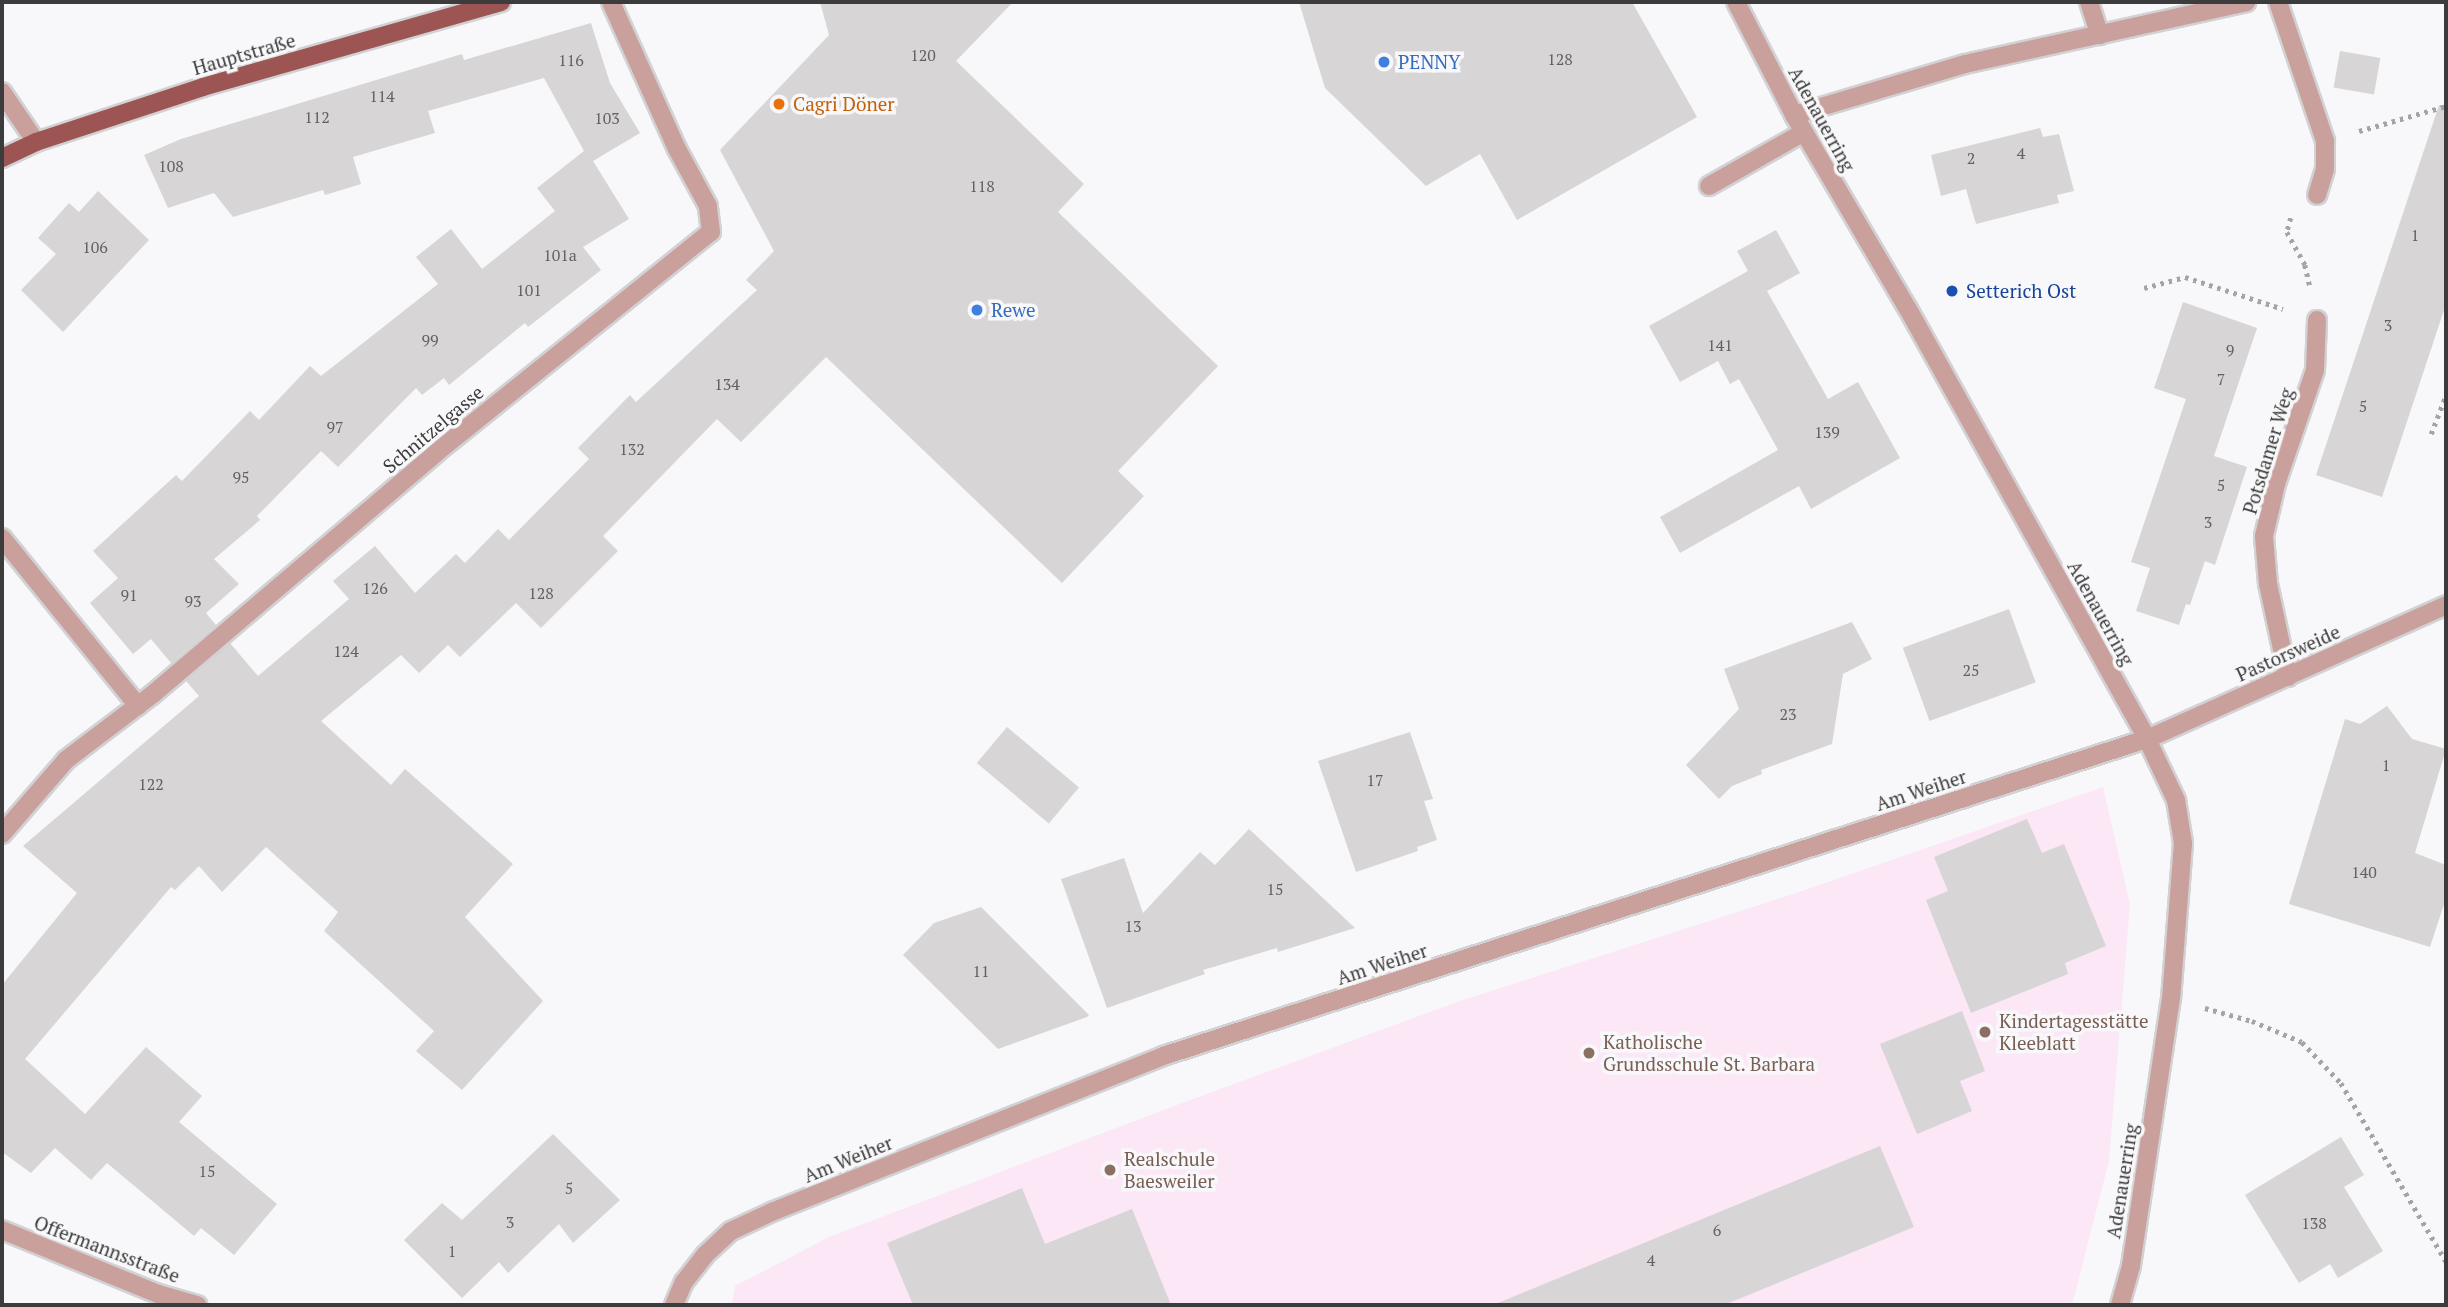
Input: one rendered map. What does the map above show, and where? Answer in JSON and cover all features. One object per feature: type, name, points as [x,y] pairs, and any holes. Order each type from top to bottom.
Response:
[{"type":"main road","name":"Hauptstraße","points":[[2,158],[36,142],[202,87],[501,2]]},
{"type":"street","name":"Schnitzelgasse","points":[[2,834],[66,760],[138,706],[438,452],[711,232],[708,206],[677,149],[611,2]]},
{"type":"street","name":"Adenauerring","points":[[1736,2],[1794,116],[1908,309],[2147,738],[2176,800],[2183,843],[2171,998],[2131,1266],[2120,1305]]},
{"type":"street","points":[[2089,2],[2101,34]]},
{"type":"street","points":[[1794,116],[1965,64],[2246,2]]},
{"type":"street","points":[[2278,2],[2325,141],[2325,169],[2317,195]]},
{"type":"street","points":[[2,92],[36,142]]},
{"type":"street","points":[[1709,186],[1804,132]]},
{"type":"street","name":"Potsdamer Weg","points":[[2288,677],[2269,584],[2264,536],[2276,484],[2315,370],[2317,320]]},
{"type":"street","points":[[2,538],[32,580],[138,706]]},
{"type":"street","name":"Pastorsweide","points":[[2147,738],[2446,605]]},
{"type":"street","name":"Am Weiher","points":[[674,1305],[684,1282],[705,1255],[731,1231],[774,1211],[1163,1056],[2147,738]]},
{"type":"street","name":"Offermannsstraße","points":[[2,1230],[158,1294],[197,1305]]},
{"type":"path","points":[[2325,141],[2446,106]]},
{"type":"path","points":[[2317,195],[2292,215],[2287,232],[2305,265],[2317,320]]},
{"type":"path","points":[[2144,288],[2185,277],[2317,320]]},
{"type":"path","points":[[2431,434],[2446,395]]},
{"type":"path","points":[[2171,998],[2252,1021],[2302,1042],[2341,1083],[2446,1261]]},
{"type":"shaded area","points":[[2103,787],[2130,904],[2109,1161],[2072,1305],[732,1305],[735,1286],[829,1237],[1182,1103],[1457,1002],[1793,894]]},
{"type":"building","points":[[820,2],[1013,2],[956,61],[1084,184],[1058,212],[1218,366],[1118,471],[1144,496],[1062,583],[826,357],[741,442],[717,419],[603,536],[618,551],[541,628],[516,603],[460,657],[448,645],[419,673],[401,655],[321,721],[391,785],[405,769],[513,864],[465,917],[543,1001],[462,1090],[416,1051],[434,1031],[324,931],[338,912],[266,847],[222,892],[199,866],[175,890],[171,887],[25,1059],[85,1114],[146,1047],[202,1096],[179,1122],[277,1204],[234,1255],[201,1228],[194,1236],[107,1163],[91,1180],[55,1148],[31,1173],[2,1152],[2,985],[77,893],[23,846],[199,696],[186,681],[230,643],[258,676],[349,599],[333,581],[375,546],[415,593],[456,554],[465,563],[498,529],[509,540],[589,459],[578,448],[630,395],[636,402],[757,290],[746,280],[774,251],[720,150],[829,35]]},
{"type":"building","points":[[1299,2],[1632,2],[1697,117],[1517,220],[1480,154],[1426,186],[1325,88]]},
{"type":"building","points":[[591,23],[610,83],[640,133],[593,161],[629,219],[583,247],[601,270],[528,327],[525,323],[449,385],[444,378],[422,395],[416,388],[338,467],[321,451],[257,516],[260,520],[214,559],[239,584],[206,613],[216,625],[171,663],[151,639],[133,654],[90,603],[118,578],[93,551],[176,475],[182,481],[250,411],[259,420],[310,366],[321,376],[438,284],[416,257],[451,229],[482,269],[555,211],[537,188],[584,151],[544,78],[428,111],[435,133],[353,157],[361,184],[325,195],[323,190],[233,217],[214,193],[168,208],[144,155],[181,139],[462,54],[464,60]]},
{"type":"building","points":[[2340,51],[2380,58],[2374,95],[2334,87]]},
{"type":"building","points":[[2439,105],[2446,107],[2446,304],[2382,497],[2316,475]]},
{"type":"building","points":[[2040,128],[2043,137],[2059,134],[2074,191],[2057,195],[2059,203],[1976,224],[1966,189],[1941,196],[1931,155]]},
{"type":"building","points":[[98,191],[149,240],[63,332],[21,290],[56,254],[38,238],[69,203],[79,212]]},
{"type":"building","points":[[1776,230],[1800,273],[1767,291],[1828,399],[1858,382],[1900,458],[1811,509],[1799,486],[1680,553],[1660,517],[1778,450],[1739,379],[1730,384],[1718,361],[1680,382],[1649,326],[1748,271],[1737,251]]},
{"type":"building","points":[[2183,302],[2257,328],[2214,456],[2247,467],[2215,565],[2205,561],[2190,605],[2186,604],[2179,625],[2136,611],[2150,568],[2131,562],[2186,399],[2154,388]]},
{"type":"building","points":[[2009,609],[2036,682],[1929,721],[1903,648]]},
{"type":"building","points":[[1852,622],[1872,659],[1843,674],[1832,744],[1761,770],[1762,774],[1732,786],[1719,799],[1686,765],[1739,709],[1724,669]]},
{"type":"building","points":[[2387,706],[2412,739],[2446,749],[2415,853],[2446,865],[2446,898],[2430,947],[2289,904],[2345,719],[2360,724]]},
{"type":"building","points":[[1007,727],[1079,787],[1049,823],[977,763]]},
{"type":"building","points":[[1410,732],[1433,799],[1424,801],[1437,840],[1417,847],[1418,851],[1356,872],[1318,761]]},
{"type":"building","points":[[2027,819],[2042,853],[2064,844],[2106,946],[2065,963],[2068,974],[1971,1013],[1926,900],[1948,891],[1934,857]]},
{"type":"building","points":[[1249,829],[1355,928],[1278,952],[1277,948],[1203,970],[1205,974],[1107,1008],[1061,879],[1124,858],[1143,913],[1200,852],[1215,865]]},
{"type":"building","points":[[981,907],[1089,1015],[1087,1017],[998,1049],[903,955],[934,923]]},
{"type":"building","points":[[1962,1011],[1985,1071],[1960,1081],[1972,1111],[1917,1134],[1880,1044]]},
{"type":"building","points":[[553,1134],[620,1200],[573,1243],[559,1224],[508,1273],[499,1262],[462,1298],[404,1240],[442,1203],[462,1220]]},
{"type":"building","points":[[2341,1137],[2364,1175],[2344,1187],[2383,1251],[2338,1278],[2330,1264],[2299,1283],[2245,1195]]},
{"type":"building","points":[[1880,1146],[1914,1227],[1724,1305],[1493,1305]]},
{"type":"building","points":[[1022,1188],[1045,1244],[1132,1209],[1171,1305],[913,1305],[887,1243]]},
{"type":"place","name":"PENNY","points":[[1384,62]]},
{"type":"place","name":"Cagri Döner","points":[[779,104]]},
{"type":"place","name":"Setterich Ost","points":[[1952,291]]},
{"type":"place","name":"Rewe","points":[[977,310]]},
{"type":"place","name":"Kindertagesstätte Kleeblatt","points":[[1985,1032]]},
{"type":"place","name":"Katholische Grundsschule St. Barbara","points":[[1589,1053]]},
{"type":"place","name":"Realschule Baesweiler","points":[[1110,1170]]}]
